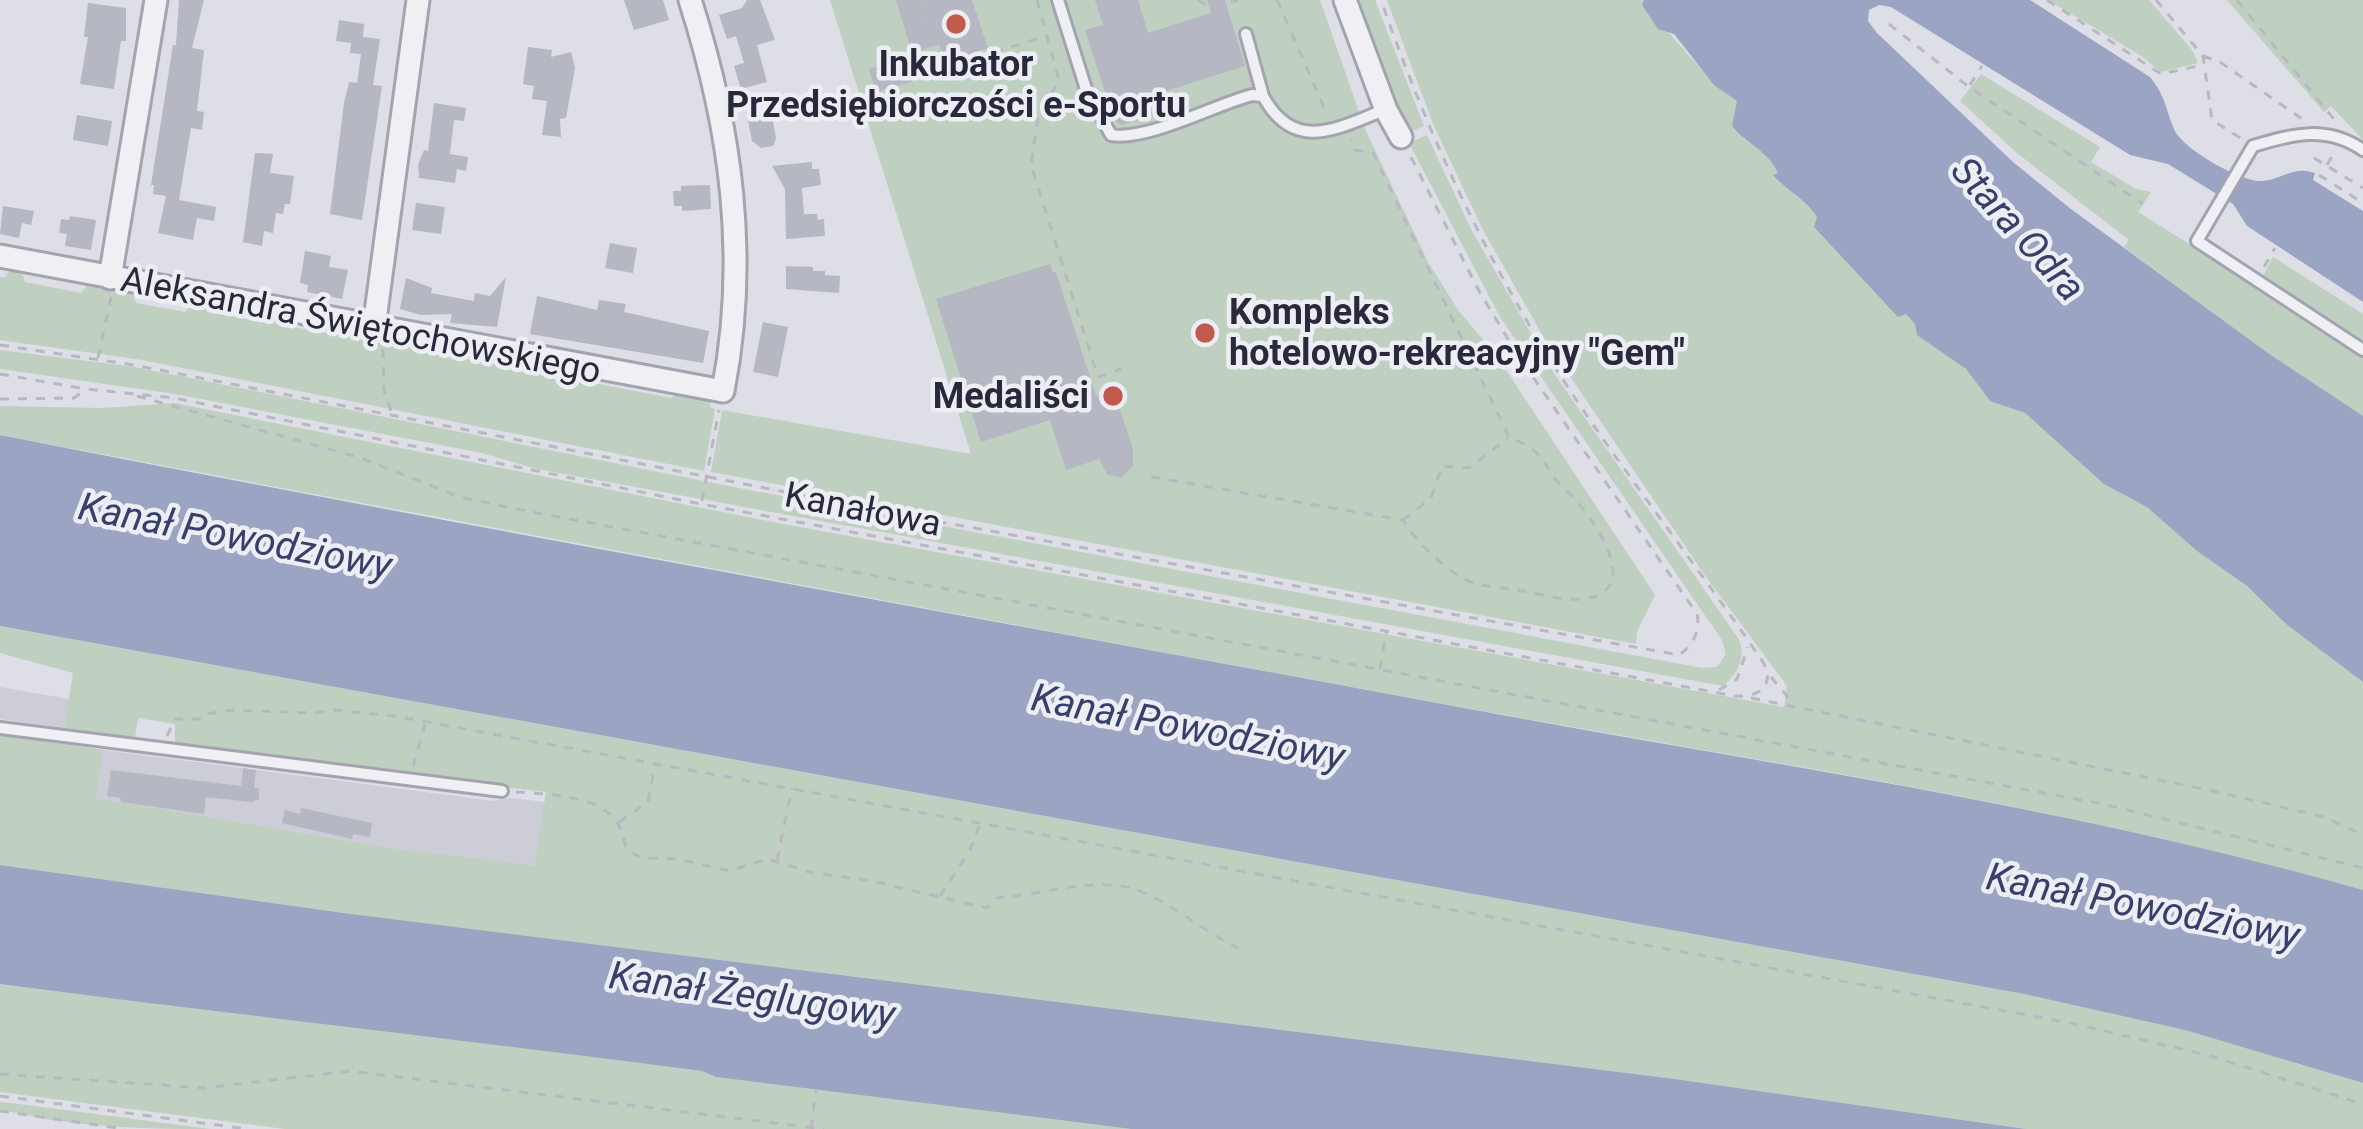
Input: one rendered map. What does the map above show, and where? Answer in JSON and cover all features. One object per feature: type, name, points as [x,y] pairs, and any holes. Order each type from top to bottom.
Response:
[{"type":"street","points":[[110,278],[156,0]]},
{"type":"street","points":[[378,328],[418,0]]},
{"type":"street","points":[[690,0],[716,91],[735,207],[735,301],[723,391]]},
{"type":"street","points":[[1345,0],[1386,110],[1401,136]]},
{"type":"street","name":"Aleksandra Świętochowskiego","points":[[0,256],[723,391]]},
{"type":"lane","points":[[1058,0],[1086,89],[1111,135],[1263,95]]},
{"type":"lane","points":[[1246,34],[1263,95],[1287,124],[1315,134],[1386,110]]},
{"type":"lane","points":[[2363,150],[2344,137],[2321,132],[2302,132],[2253,146],[2197,241],[2363,350]]},
{"type":"lane","points":[[0,728],[502,791]]},
{"type":"path","points":[[921,0],[943,69],[1048,36]]},
{"type":"path","points":[[1037,0],[1059,80],[1034,134],[1034,179],[1098,377],[1121,369]]},
{"type":"path","points":[[1198,0],[1211,8],[1238,0]]},
{"type":"path","points":[[1151,477],[1403,520],[1412,534],[1467,582],[1582,599],[1604,591],[1613,574],[1612,560],[1580,502],[1556,481],[1539,450],[1509,437],[1373,152],[1355,150],[1339,128],[1277,0]]},
{"type":"path","points":[[1381,0],[1429,129],[1521,311],[1576,400],[1793,704]]},
{"type":"path","points":[[2047,0],[2162,74],[2204,65]]},
{"type":"path","points":[[2156,0],[2203,56],[2220,62],[2321,132]]},
{"type":"path","points":[[2236,0],[2327,109]]},
{"type":"path","points":[[1889,24],[1969,87],[2143,204]]},
{"type":"path","points":[[2203,56],[2212,120],[2253,146]]},
{"type":"path","points":[[1969,87],[1982,66]]},
{"type":"path","points":[[0,345],[1679,655],[1692,644],[1697,614],[1491,313],[1401,136]]},
{"type":"path","points":[[2314,158],[2363,188]]},
{"type":"path","points":[[2318,175],[2363,203]]},
{"type":"path","points":[[98,360],[113,287],[110,278]]},
{"type":"path","points":[[378,328],[383,384],[392,414]]},
{"type":"path","name":"Kanałowa","points":[[0,374],[174,398],[701,504],[1793,704],[2229,795],[2324,817],[2363,835]]},
{"type":"path","points":[[0,398],[74,398],[86,389]]},
{"type":"path","points":[[701,504],[723,391]]},
{"type":"path","points":[[130,393],[361,458],[480,501],[2103,804],[2363,868]]},
{"type":"path","points":[[1403,520],[1431,498],[1442,466],[1469,467],[1509,437]]},
{"type":"path","points":[[1381,669],[1386,630]]},
{"type":"path","points":[[1717,691],[1732,684],[1740,673],[1748,652],[1745,638]]},
{"type":"path","points":[[1748,698],[1763,690],[1769,675]]},
{"type":"path","points":[[163,749],[175,719],[202,719],[221,711],[334,710],[426,722],[2071,1023],[2207,1055],[2363,1104]]},
{"type":"path","points":[[410,780],[426,722]]},
{"type":"path","points":[[617,823],[648,802],[656,763]]},
{"type":"path","points":[[777,862],[792,788]]},
{"type":"path","points":[[502,791],[570,799],[605,812],[617,823],[627,850],[642,858],[678,860],[730,872],[753,862],[777,862],[987,908],[997,898],[1113,884],[1166,904],[1207,934],[1238,948]]},
{"type":"path","points":[[939,898],[970,850],[980,824]]},
{"type":"path","points":[[0,1074],[204,1088],[350,1071],[824,1129]]},
{"type":"path","points":[[811,1128],[816,1089]]},
{"type":"path","points":[[0,1096],[247,1129]]},
{"type":"path","points":[[0,1111],[125,1129]]},
{"type":"shaded area","points":[[0,687],[69,699],[64,728],[0,719]]},
{"type":"shaded area","points":[[103,750],[494,801],[545,802],[536,865],[391,848],[95,798]]},
{"type":"green space","name":"Kompleks hotelowo-rekreacyjny \"Gem\"","points":[[830,0],[1320,0],[1365,129],[1428,262],[1458,310],[1496,355],[1655,595],[1636,644],[711,472],[722,410],[971,454]]},
{"type":"green space","points":[[1355,0],[1375,0],[1424,126],[1405,134]]},
{"type":"green space","points":[[1387,0],[1644,0],[1642,5],[1700,68],[1738,101],[1732,126],[1771,160],[1793,193],[1811,206],[1915,324],[1918,335],[1966,369],[1990,401],[2025,413],[2095,475],[2148,507],[2197,551],[2247,586],[2286,624],[2363,682],[2363,890],[2019,808],[0,435],[0,406],[102,408],[174,403],[783,524],[1784,707],[1787,686],[1704,574],[1544,338],[1483,230],[1433,124]]},
{"type":"green space","points":[[2048,0],[2149,0],[2198,63],[2161,72]]},
{"type":"green space","points":[[2227,0],[2363,0],[2363,140],[2331,106],[2324,112]]},
{"type":"green space","points":[[1981,74],[2100,147],[2091,162],[2136,189],[2151,192],[2138,212],[2363,353],[2363,416],[2124,247],[2129,240],[2017,153],[1960,101]]},
{"type":"green space","points":[[1427,135],[1471,229],[1553,372],[1738,638],[1740,664],[1723,686],[537,469],[482,453],[175,394],[0,369],[0,350],[135,367],[739,488],[1702,668],[1717,667],[1726,654],[1722,640],[1500,317],[1409,143]]},
{"type":"green space","points":[[2273,257],[2363,314],[2363,343],[2262,278]]},
{"type":"green space","points":[[12,267],[21,269],[25,282],[81,293],[89,283],[132,291],[136,303],[185,312],[194,302],[204,304],[207,312],[268,323],[273,317],[290,320],[293,327],[338,335],[341,330],[446,355],[449,350],[464,352],[467,359],[527,370],[531,365],[548,368],[550,375],[672,398],[677,392],[711,398],[710,407],[715,409],[704,471],[142,360],[0,340],[0,277]]},
{"type":"green space","points":[[0,626],[2024,994],[2185,1030],[2363,1083],[2363,1129],[2026,1129],[1675,1079],[351,914],[0,865],[0,734],[103,750],[96,798],[391,848],[535,865],[546,792],[234,755],[175,742],[175,724],[138,718],[135,737],[64,728],[73,673],[0,653]]},
{"type":"green space","points":[[0,984],[1131,1129],[285,1129],[0,1092]]},
{"type":"green space","points":[[0,1102],[210,1129],[78,1123],[0,1109]]},
{"type":"water","name":"Stara Odra","points":[[1644,0],[2030,0],[2150,77],[2179,137],[2199,154],[2251,180],[2300,171],[2315,173],[2313,180],[2363,211],[2363,302],[2247,226],[2233,204],[2168,164],[2130,155],[1891,7],[1879,5],[1869,10],[1868,21],[1877,33],[2013,162],[2268,353],[2363,416],[2363,682],[2147,507],[2104,484],[2025,413],[1990,401],[1966,369],[1917,335],[1906,314],[1898,317],[1814,227],[1817,217],[1773,175],[1778,173],[1769,159],[1732,126],[1737,101],[1714,85],[1674,34],[1658,29],[1642,5]]},
{"type":"water","name":"Kanał Powodziowy","points":[[0,435],[1927,790],[2146,835],[2363,890],[2363,1083],[2185,1030],[2024,994],[0,626]]},
{"type":"water","name":"Kanał Żeglugowy","points":[[0,865],[351,914],[1675,1079],[2026,1129],[1131,1129],[0,984]]},
{"type":"building","points":[[179,0],[204,0],[192,48],[204,50],[197,111],[204,112],[202,130],[191,128],[179,200],[216,207],[214,221],[197,218],[193,240],[158,233],[166,196],[153,194],[151,185],[176,45]]},
{"type":"building","points":[[624,0],[663,0],[669,20],[634,30]]},
{"type":"building","points":[[747,0],[760,0],[775,40],[757,45],[767,82],[741,89],[734,66],[744,63],[736,36],[727,39],[719,15],[742,8]]},
{"type":"building","name":"Inkubator Przedsiębiorczości e-Sportu","points":[[896,0],[972,0],[988,48],[945,62],[939,44],[912,53]]},
{"type":"building","points":[[1095,0],[1138,0],[1148,33],[1211,13],[1207,0],[1225,0],[1245,66],[1166,91],[1172,109],[1122,125],[1114,120],[1085,30],[1103,25]]},
{"type":"building","points":[[88,3],[126,8],[126,41],[121,41],[114,89],[80,84]]},
{"type":"building","points":[[339,20],[364,24],[363,37],[380,39],[373,85],[382,86],[362,220],[330,214],[344,103],[349,82],[357,83],[361,54],[350,53],[351,43],[336,41]]},
{"type":"building","points":[[528,47],[552,50],[551,57],[571,52],[575,68],[566,118],[560,119],[561,137],[542,135],[547,101],[532,99],[534,86],[523,84]]},
{"type":"building","points":[[906,58],[913,81],[876,92],[869,69]]},
{"type":"building","points":[[434,103],[466,108],[464,121],[454,120],[450,154],[468,157],[466,171],[457,169],[455,183],[419,178]]},
{"type":"building","points":[[771,111],[776,138],[773,146],[761,148],[752,141],[747,115]]},
{"type":"building","points":[[77,115],[112,121],[108,146],[73,140]]},
{"type":"building","points":[[255,153],[273,154],[270,173],[294,176],[290,204],[285,204],[283,214],[276,213],[273,233],[264,231],[262,246],[243,242]]},
{"type":"building","points":[[812,162],[812,169],[819,169],[821,185],[802,188],[804,214],[824,219],[825,236],[786,239],[785,189],[772,166]]},
{"type":"building","points":[[710,185],[711,209],[682,211],[682,206],[674,206],[673,191],[681,191],[681,186]]},
{"type":"building","points":[[416,203],[445,207],[441,234],[412,230]]},
{"type":"building","points":[[3,206],[34,211],[31,225],[22,223],[19,238],[0,234]]},
{"type":"building","points":[[61,219],[96,220],[91,250],[65,246],[67,234],[59,233]]},
{"type":"building","points":[[610,243],[637,248],[633,273],[605,268]]},
{"type":"building","points":[[305,251],[331,256],[329,267],[348,270],[342,299],[307,292],[308,285],[300,283]]},
{"type":"building","points":[[1050,264],[1096,396],[1110,392],[1133,449],[1133,466],[1121,478],[1107,474],[1099,459],[1066,470],[1050,420],[981,442],[936,299]]},
{"type":"building","points":[[786,266],[813,267],[825,275],[840,276],[839,293],[786,289]]},
{"type":"building","points":[[506,277],[497,327],[450,323],[452,314],[421,315],[400,309],[406,278],[432,288],[431,293],[474,301],[475,293],[490,296]]},
{"type":"building","points":[[537,296],[597,310],[599,300],[626,304],[624,312],[709,331],[703,363],[530,334]]},
{"type":"building","points":[[763,322],[788,327],[778,377],[753,372]]},
{"type":"building","points":[[243,768],[256,770],[254,788],[259,788],[259,799],[206,797],[204,814],[107,796],[111,770],[241,786]]},
{"type":"building","points":[[301,808],[372,823],[370,837],[353,834],[352,839],[282,823],[285,810],[300,814]]},
{"type":"place","name":"Inkubator Przedsiębiorczości e-Sportu","points":[[956,24]]},
{"type":"place","name":"Kompleks hotelowo-rekreacyjny \"Gem\"","points":[[1205,333]]},
{"type":"place","name":"Medaliści","points":[[1113,396]]}]
